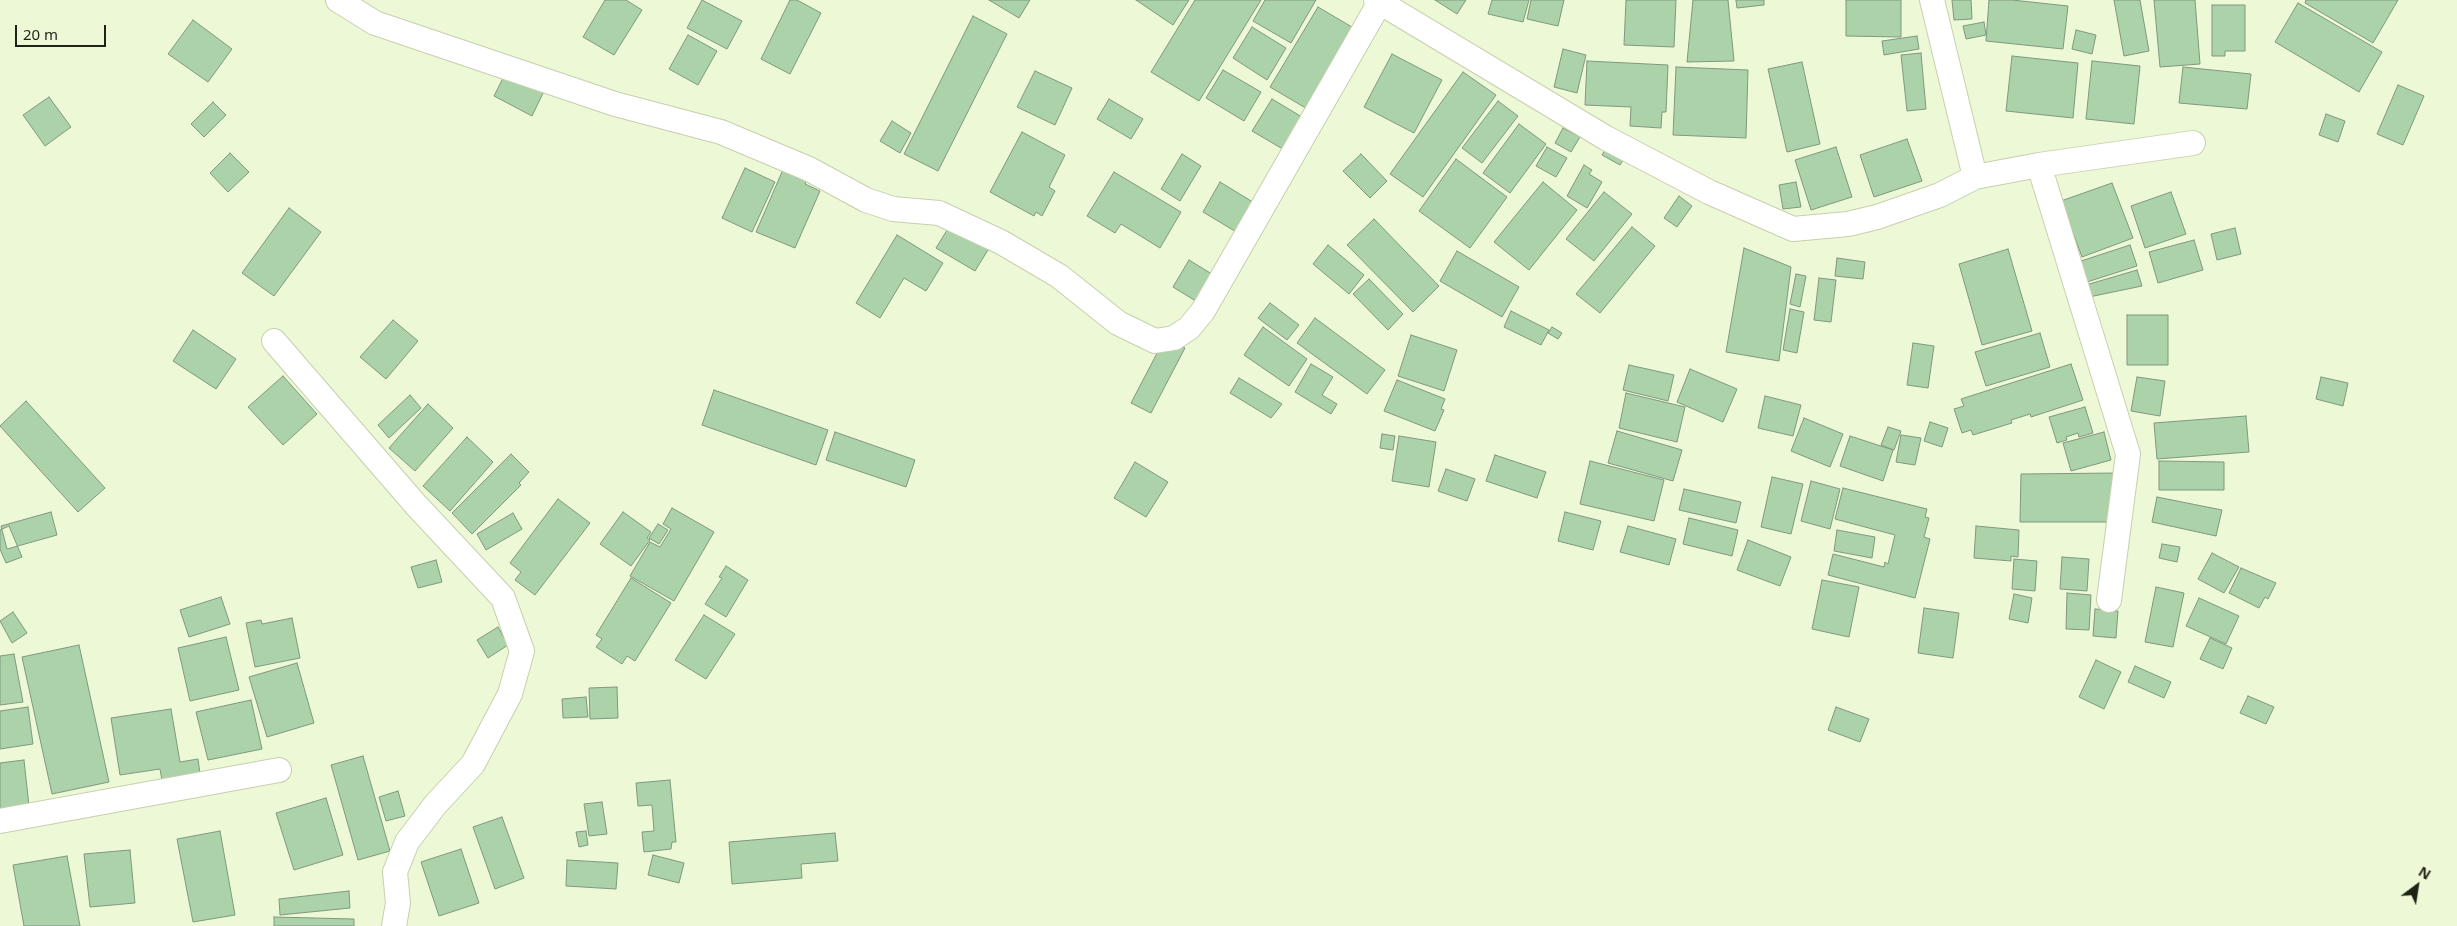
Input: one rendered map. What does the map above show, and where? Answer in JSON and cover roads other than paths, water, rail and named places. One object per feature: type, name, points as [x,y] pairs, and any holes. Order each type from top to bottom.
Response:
[{"type":"street","points":[[338,0],[374,24],[615,104],[721,132],[809,169],[866,200],[894,209],[939,213],[1001,242],[1060,276],[1118,323],[1155,341],[1174,338],[1189,328],[1203,311],[1378,1],[1606,138],[1710,192],[1794,229],[1848,224],[1876,217],[1940,195],[1975,178],[2039,165],[2193,143]]},
{"type":"street","points":[[1932,0],[1975,178]]},
{"type":"street","points":[[2039,165],[2128,454],[2109,600]]},
{"type":"street","points":[[274,341],[416,505],[503,598],[522,651],[510,694],[473,764],[435,805],[407,842],[395,872],[398,903],[394,926]]},
{"type":"street","points":[[0,821],[279,770]]}]
